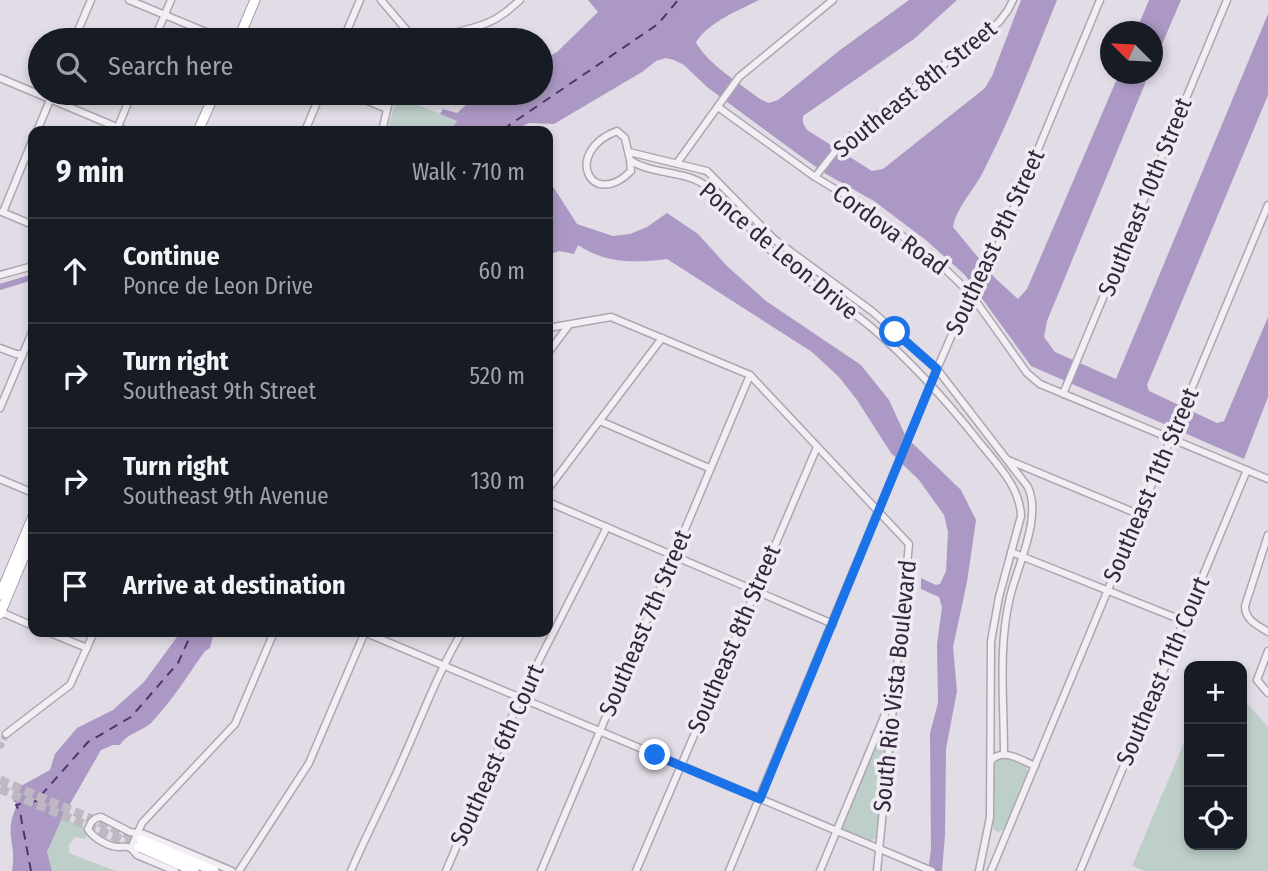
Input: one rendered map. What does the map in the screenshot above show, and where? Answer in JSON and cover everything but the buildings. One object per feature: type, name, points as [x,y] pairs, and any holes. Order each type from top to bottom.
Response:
[{"type":"main road","points":[[243,28],[255,0]]},
{"type":"main road","points":[[200,126],[210,105]]},
{"type":"main road","points":[[0,595],[28,528]]},
{"type":"main road","points":[[1,613],[28,547]]},
{"type":"main road","points":[[137,842],[194,871]]},
{"type":"main road","points":[[137,842],[214,871]]},
{"type":"street","points":[[79,28],[91,0]]},
{"type":"street","points":[[129,0],[196,28]]},
{"type":"street","points":[[159,28],[171,0]]},
{"type":"street","points":[[348,28],[360,0]]},
{"type":"street","points":[[381,0],[405,28]]},
{"type":"street","points":[[468,28],[501,16],[512,3],[520,0]]},
{"type":"street","points":[[677,163],[740,77],[833,0]]},
{"type":"street","name":"Southeast 8th Street","points":[[817,174],[837,148],[999,22],[1013,0]]},
{"type":"street","name":"Southeast 9th Street","points":[[729,871],[937,369],[970,293],[990,265],[1100,0]]},
{"type":"street","name":"Southeast 10th Street","points":[[1065,391],[1227,0]]},
{"type":"street","points":[[0,78],[28,88]]},
{"type":"street","name":"Cordova Road","points":[[720,104],[942,266],[970,293],[1027,373],[1040,384],[1065,391],[1268,479]]},
{"type":"street","points":[[39,126],[47,105]]},
{"type":"street","points":[[68,105],[109,126]]},
{"type":"street","points":[[119,126],[127,105]]},
{"type":"street","points":[[306,126],[316,105]]},
{"type":"street","points":[[378,105],[387,109]]},
{"type":"street","points":[[383,126],[388,105]]},
{"type":"street","name":"Ponce de Leon Drive","points":[[630,156],[631,171],[610,185],[601,185],[589,177],[585,166],[588,155],[598,141],[617,131],[625,138],[630,156],[638,165],[704,184],[781,259],[870,327],[932,383],[1010,482],[1020,503],[1021,516],[999,597],[991,641],[989,829],[979,871]]},
{"type":"street","points":[[28,150],[1,211],[28,223]]},
{"type":"street","name":"Ponce de Leon Drive","points":[[630,156],[677,163],[707,171],[775,240],[873,313],[937,369],[1028,486],[1032,496],[1031,520],[1010,597],[1004,636],[1004,754]]},
{"type":"street","name":"Southeast 11th Street","points":[[991,871],[1268,205]]},
{"type":"street","points":[[0,275],[28,267]]},
{"type":"street","points":[[553,327],[611,317],[750,375]]},
{"type":"street","points":[[553,346],[569,325]]},
{"type":"street","points":[[553,482],[662,338]]},
{"type":"street","points":[[0,408],[28,342]]},
{"type":"street","points":[[0,348],[23,354]]},
{"type":"street","name":"South Rio Vista Boulevard","points":[[750,375],[909,544],[877,871]]},
{"type":"street","name":"Southeast 7th Street","points":[[541,871],[750,375]]},
{"type":"street","points":[[600,421],[709,468]]},
{"type":"street","name":"Southeast 8th Street","points":[[636,871],[817,447]]},
{"type":"street","points":[[995,461],[1005,459],[1139,514]]},
{"type":"street","name":"Southeast 11th Court","points":[[1080,871],[1247,470]]},
{"type":"street","points":[[0,478],[28,491]]},
{"type":"street","points":[[553,504],[833,624]]},
{"type":"street","name":"Southeast 6th Court","points":[[553,633],[607,527]]},
{"type":"street","points":[[1268,535],[1265,556],[1245,606],[1245,614],[1249,620],[1268,632]]},
{"type":"street","points":[[1011,552],[1184,621]]},
{"type":"street","points":[[1,613],[28,624]]},
{"type":"street","points":[[60,637],[87,648]]},
{"type":"street","points":[[6,734],[70,685],[92,637]]},
{"type":"street","points":[[176,871],[137,855],[142,823],[236,724],[272,637]]},
{"type":"street","points":[[239,871],[309,763],[363,637]]},
{"type":"street","points":[[377,637],[929,870]]},
{"type":"street","points":[[351,871],[443,665],[459,637]]},
{"type":"street","name":"Southeast 6th Court","points":[[446,871],[520,698],[551,637]]},
{"type":"street","points":[[1268,651],[1257,680],[1268,693]]},
{"type":"street","points":[[820,871],[896,687]]},
{"type":"street","points":[[880,726],[891,730]]},
{"type":"street","points":[[991,746],[1004,744]]},
{"type":"street","points":[[991,761],[997,754],[1004,754],[1035,766]]},
{"type":"street","points":[[137,842],[101,817],[96,818],[88,829],[93,837],[114,846],[137,842],[144,834],[232,871]]},
{"type":"street","points":[[989,829],[996,834],[1006,834]]},
{"type":"shaded area","points":[[588,0],[759,0],[717,22],[696,42],[715,65],[769,103],[778,100],[840,50],[909,0],[957,0],[914,39],[803,116],[807,130],[872,171],[883,169],[985,88],[1021,0],[1057,0],[1004,128],[980,177],[958,212],[953,227],[995,278],[1018,299],[1027,289],[1115,84],[1145,84],[1047,321],[1044,337],[1055,352],[1116,379],[1268,14],[1268,95],[1147,385],[1149,391],[1217,423],[1224,421],[1268,317],[1268,397],[1244,459],[1031,366],[965,275],[927,241],[874,201],[799,155],[674,60],[666,58],[656,61],[554,124],[454,126],[457,121],[440,114],[443,109],[457,113],[466,105],[553,105],[553,54],[598,12]]},
{"type":"shaded area","points":[[1149,0],[1181,0],[1163,42],[1163,21],[1140,21]]},
{"type":"shaded area","points":[[394,105],[419,105],[457,121],[454,126],[388,126]]},
{"type":"shaded area","points":[[553,188],[577,224],[613,236],[630,234],[647,227],[667,213],[698,234],[727,266],[766,301],[861,365],[889,400],[906,437],[961,490],[976,520],[967,582],[953,647],[957,691],[946,749],[942,871],[928,871],[931,850],[930,733],[938,703],[937,644],[942,607],[939,597],[921,589],[921,578],[936,585],[940,584],[946,571],[948,532],[944,515],[919,480],[891,453],[839,377],[812,352],[667,259],[621,261],[600,256],[578,245],[574,254],[559,251],[553,253]]},
{"type":"shaded area","points":[[177,637],[213,637],[210,648],[151,723],[126,738],[120,745],[101,750],[62,818],[47,852],[52,871],[12,871],[11,824],[17,805],[13,800],[21,786],[50,770],[55,754],[77,728],[113,710],[144,682]]},
{"type":"shaded area","points":[[1247,704],[1268,727],[1268,871],[1145,871],[1132,866],[1184,743],[1184,850],[1247,850]]},
{"type":"shaded area","points":[[886,727],[889,731],[878,837],[870,841],[843,831],[842,826],[881,729]]},
{"type":"shaded area","points":[[1004,757],[1025,766],[1029,773],[1006,828],[998,832],[992,824],[992,766],[995,759]]},
{"type":"shaded area","points":[[62,818],[85,827],[87,836],[85,839],[75,837],[69,845],[69,853],[115,871],[52,871],[47,852]]},
{"type":"waterway","points":[[0,287],[28,279]]},
{"type":"ferry route","points":[[553,95],[658,24],[678,0]]},
{"type":"ferry route","points":[[508,126],[539,105]]},
{"type":"ferry route","points":[[31,871],[20,812],[16,805],[36,801],[88,742],[131,717],[178,663],[190,637]]},
{"type":"tunnel","points":[[0,748],[6,734]]},
{"type":"tunnel","points":[[0,780],[141,840]]},
{"type":"tunnel","points":[[0,789],[139,847]]},
{"type":"route","points":[[655,755],[760,799],[937,369],[895,332]]}]
